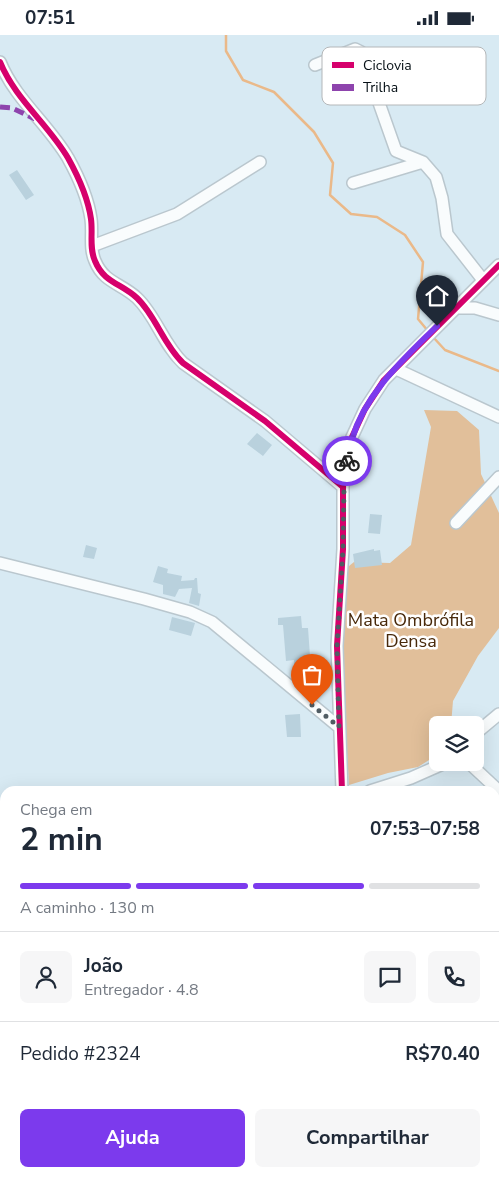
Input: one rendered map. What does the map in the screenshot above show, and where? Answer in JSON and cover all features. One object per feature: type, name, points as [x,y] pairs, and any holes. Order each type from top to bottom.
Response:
[{"type":"street","points":[[0,62],[16,91],[58,144],[73,168],[88,205],[95,261],[102,273],[111,282],[138,299],[176,357],[265,421],[344,487]]},
{"type":"street","points":[[315,65],[322,62]]},
{"type":"street","points":[[380,105],[396,151],[423,162],[436,177],[442,198],[447,234],[483,280]]},
{"type":"street","points":[[92,245],[177,214],[260,162]]},
{"type":"street","points":[[353,183],[423,162]]},
{"type":"street","points":[[342,786],[337,646],[343,549],[345,467],[352,437],[374,393],[384,380],[499,265]]},
{"type":"street","points":[[455,307],[475,308],[499,315]]},
{"type":"street","points":[[396,369],[499,417]]},
{"type":"street","points":[[456,523],[499,477]]},
{"type":"street","points":[[0,563],[144,599],[190,612],[212,622],[339,727]]},
{"type":"street","points":[[484,726],[499,714]]},
{"type":"street","points":[[389,786],[429,770]]},
{"type":"street","points":[[478,771],[494,786]]},
{"type":"street","points":[[400,783],[403,786]]},
{"type":"green space","name":"Mata Ombrófila Densa","points":[[424,410],[457,411],[479,430],[481,474],[499,513],[499,628],[478,656],[453,701],[452,716],[429,716],[429,760],[418,767],[388,773],[349,785],[339,622],[344,570],[354,562],[390,563],[411,545],[431,427]]},
{"type":"building","points":[[17,170],[34,195],[26,200],[9,175]]},
{"type":"building","points":[[257,433],[272,445],[263,456],[247,444]]},
{"type":"building","points":[[370,514],[382,515],[380,534],[368,533]]},
{"type":"building","points":[[86,545],[97,548],[94,559],[83,557]]},
{"type":"building","points":[[374,549],[374,551],[380,550],[382,565],[355,568],[353,554]]},
{"type":"building","points":[[158,566],[168,569],[167,573],[182,576],[181,581],[197,578],[198,593],[201,594],[199,606],[189,603],[192,588],[179,589],[175,597],[163,594],[163,585],[153,582]]},
{"type":"building","points":[[301,616],[302,628],[308,628],[310,656],[301,657],[302,671],[307,671],[308,683],[299,684],[295,681],[294,660],[286,661],[283,625],[278,625],[278,618]]},
{"type":"building","points":[[172,617],[195,623],[191,636],[169,630]]},
{"type":"building","points":[[300,714],[301,737],[287,737],[285,715]]},
{"type":"waterway","points":[[226,35],[226,51],[243,80],[274,92],[314,132],[333,163],[330,195],[351,214],[377,217],[405,235],[423,262],[418,319],[428,331]]},
{"type":"waterway","points":[[433,337],[445,350],[499,371]]},
{"type":"marked path","points":[[0,107],[12,108],[35,119]]},
{"type":"cycle path","points":[[0,62],[14,88],[60,146],[75,172],[90,211],[93,256],[103,274],[131,293],[144,305],[170,347],[183,363],[265,421],[343,487]]},
{"type":"cycle path","points":[[342,786],[337,646],[343,549],[343,487],[345,467],[352,437],[365,409],[384,380],[499,265]]},
{"type":"way so far","points":[[312,705],[339,727],[337,646],[343,549],[345,467],[347,461]]},
{"type":"route","points":[[347,461],[352,437],[374,393],[384,380],[437,326]]}]
